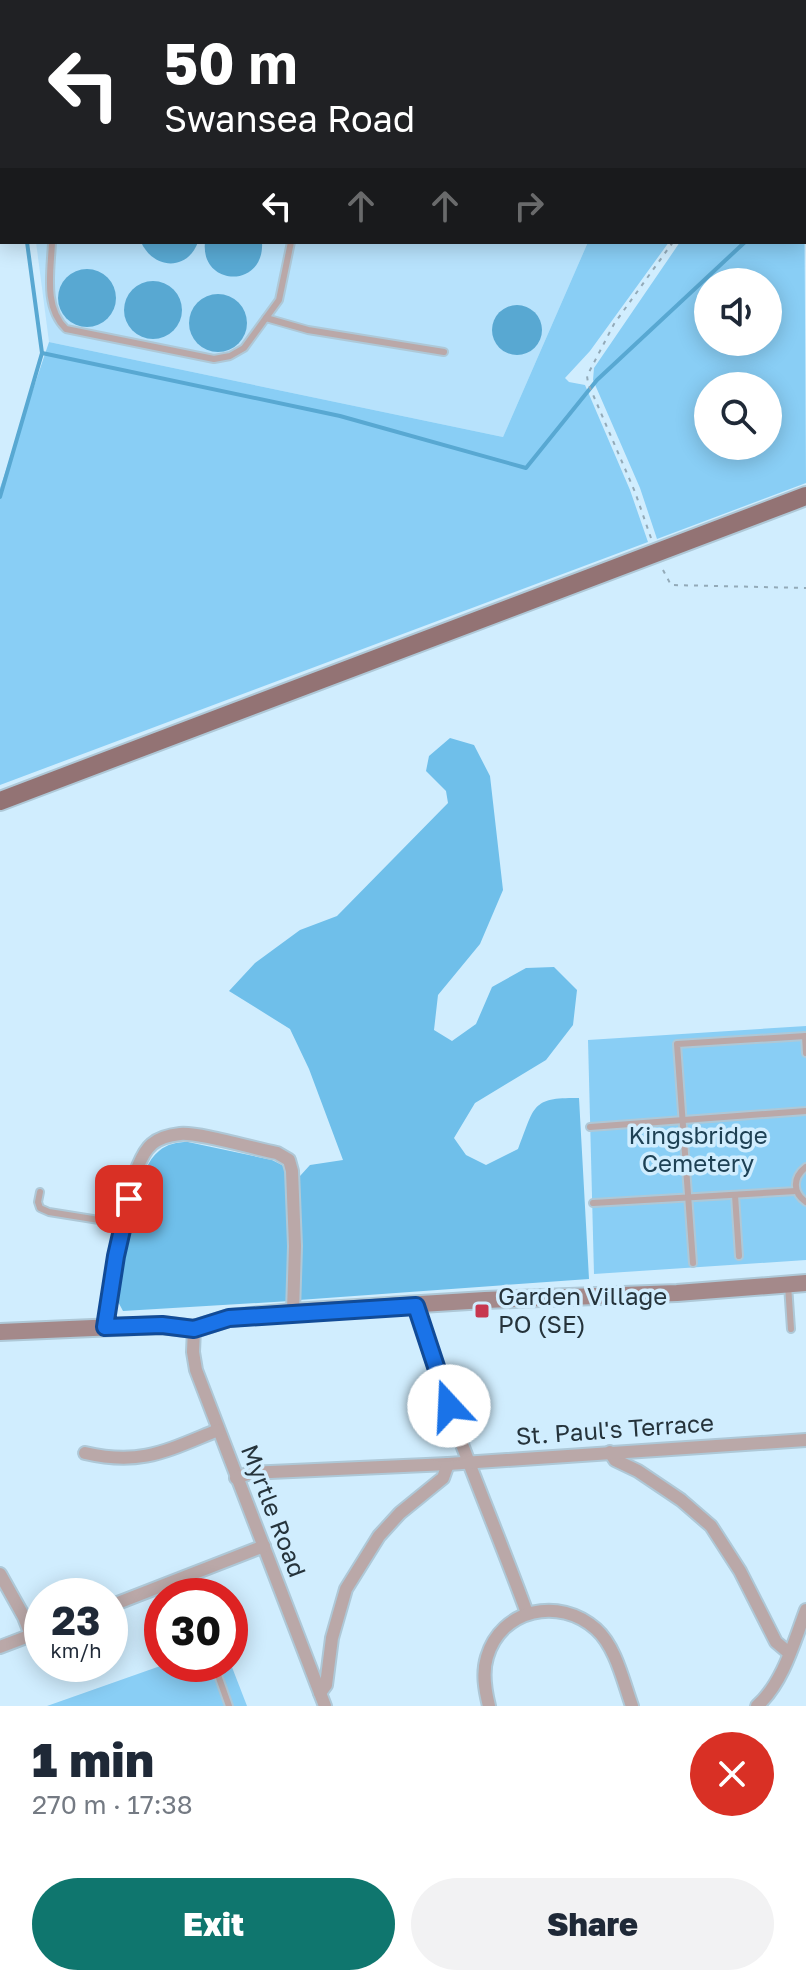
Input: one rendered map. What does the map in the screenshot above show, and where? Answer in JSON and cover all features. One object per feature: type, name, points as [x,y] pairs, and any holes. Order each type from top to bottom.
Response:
[{"type":"main road","points":[[0,801],[806,496]]},
{"type":"main road","points":[[0,1332],[162,1325],[194,1329],[229,1318],[293,1312],[485,1300],[677,1293],[806,1283]]},
{"type":"street","points":[[105,1327],[134,1174],[151,1145],[183,1134],[277,1153],[289,1160],[295,1246],[293,1312]]},
{"type":"street","points":[[416,1306],[469,1462],[527,1613]]},
{"type":"street","name":"Myrtle Road","points":[[194,1329],[194,1363],[325,1706]]},
{"type":"street","points":[[85,1453],[108,1458],[139,1459],[218,1430]]},
{"type":"street","name":"St. Paul's Terrace","points":[[236,1478],[250,1473],[448,1464],[806,1440]]},
{"type":"street","points":[[610,1452],[615,1460],[638,1471],[681,1500],[711,1526],[740,1571],[776,1642],[789,1653]]},
{"type":"street","points":[[320,1693],[326,1685],[332,1638],[346,1589],[379,1536],[400,1513],[443,1478],[448,1464]]},
{"type":"street","points":[[128,1599],[264,1546]]},
{"type":"street","points":[[0,1574],[24,1617]]},
{"type":"street","points":[[489,1706],[484,1675],[487,1656],[504,1628],[527,1613],[544,1610],[578,1616],[596,1629],[608,1643],[632,1706]]},
{"type":"street","points":[[759,1705],[776,1682],[806,1610]]},
{"type":"street","points":[[0,1647],[24,1638]]},
{"type":"lane","points":[[52,244],[51,303],[59,323],[72,331],[214,359],[230,356],[244,348],[279,300],[291,244]]},
{"type":"lane","points":[[266,318],[308,330],[444,352]]},
{"type":"lane","points":[[693,1263],[677,1044],[805,1036],[806,1053]]},
{"type":"lane","points":[[590,1127],[806,1111]]},
{"type":"lane","points":[[806,1167],[796,1179],[796,1191],[806,1202]]},
{"type":"lane","points":[[593,1203],[796,1191]]},
{"type":"lane","points":[[40,1192],[40,1208],[49,1212],[124,1224]]},
{"type":"lane","points":[[735,1195],[739,1256]]},
{"type":"lane","points":[[788,1284],[791,1329]]},
{"type":"lane","points":[[220,1682],[229,1706]]},
{"type":"path","points":[[651,538],[635,492],[588,383],[589,370],[614,324],[672,244]]},
{"type":"path","points":[[663,570],[671,585],[806,588]]},
{"type":"shaded area","points":[[36,244],[587,244],[503,437],[49,342]]},
{"type":"shaded area","points":[[142,244],[197,244],[193,252],[178,262],[161,262]]},
{"type":"shaded area","points":[[205,244],[262,244],[254,268],[244,275],[222,274],[212,268],[206,257]]},
{"type":"shaded area","points":[[87,269],[108,277],[116,298],[108,319],[87,327],[66,319],[58,298],[66,277]]},
{"type":"shaded area","points":[[153,281],[174,289],[182,310],[174,331],[153,339],[132,331],[124,310],[132,289]]},
{"type":"shaded area","points":[[218,294],[239,302],[247,323],[239,344],[218,352],[197,344],[189,323],[197,302]]},
{"type":"shaded area","points":[[517,305],[535,312],[542,330],[535,348],[517,355],[499,348],[492,330],[499,312]]},
{"type":"shaded area","points":[[450,738],[474,745],[490,776],[503,890],[480,944],[438,995],[434,1030],[452,1041],[476,1024],[492,987],[526,968],[554,967],[577,990],[573,1025],[546,1060],[475,1103],[454,1138],[466,1155],[486,1165],[518,1149],[536,1107],[551,1100],[579,1098],[589,1279],[299,1300],[300,1176],[310,1165],[343,1160],[309,1069],[290,1029],[229,991],[255,963],[300,930],[337,916],[448,803],[446,791],[426,771],[429,756]]},
{"type":"shaded area","points":[[188,1142],[272,1160],[289,1173],[290,1301],[123,1311],[116,1298],[130,1219],[142,1177],[150,1161],[162,1149]]},
{"type":"green space","points":[[587,244],[668,244],[590,351],[565,378],[569,382],[585,385],[630,490],[648,542],[0,785],[0,488],[49,342],[503,437]]},
{"type":"green space","points":[[679,244],[805,244],[806,483],[657,539],[640,488],[593,380],[594,368]]},
{"type":"green space","name":"Kingsbridge Cemetery","points":[[806,1026],[806,1260],[594,1274],[588,1040]]},
{"type":"green space","points":[[144,1672],[144,1682],[238,1682],[247,1706],[47,1706],[115,1682],[128,1682],[128,1677]]},
{"type":"waterway","points":[[0,497],[42,353],[27,244]]},
{"type":"waterway","points":[[42,353],[340,416],[526,468],[597,380],[743,244]]},
{"type":"place","name":"Garden Village PO (SE)","points":[[482,1311]]},
{"type":"route","points":[[129,1199],[105,1327],[162,1325],[194,1329],[229,1318],[416,1306],[449,1406]]}]
